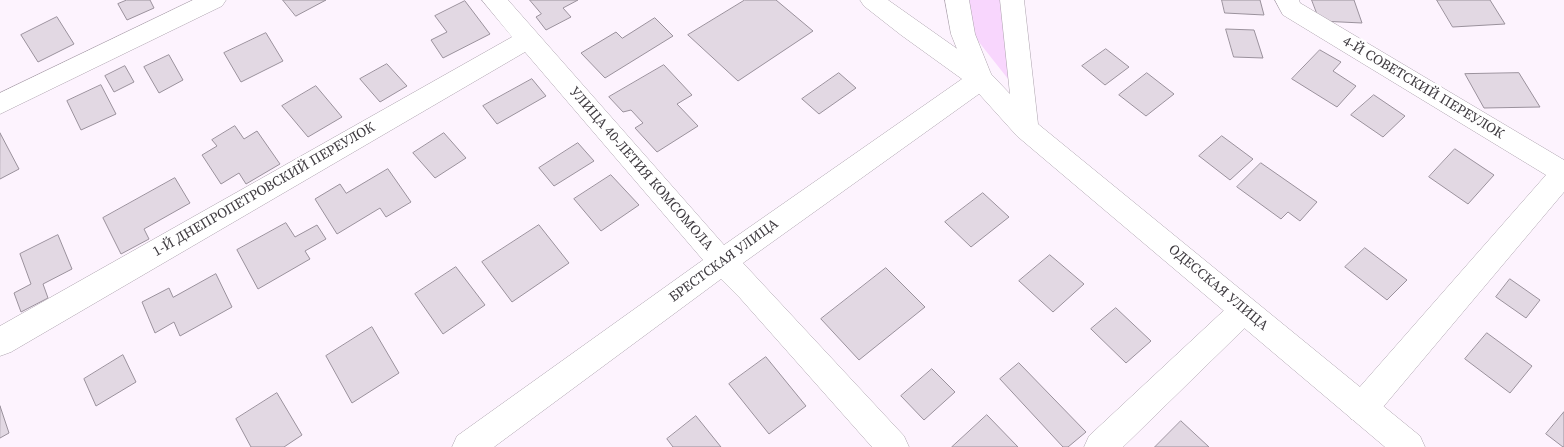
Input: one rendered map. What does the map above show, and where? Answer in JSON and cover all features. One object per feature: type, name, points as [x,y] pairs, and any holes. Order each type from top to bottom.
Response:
[{"type":"street","points":[[0,104],[214,0]]},
{"type":"street","name":"УЛИЦА 40-ЛЕТИЯ КОМСОМОЛА","points":[[494,0],[722,262],[750,289],[893,447]]},
{"type":"street","points":[[872,0],[909,29],[981,79]]},
{"type":"street","points":[[957,0],[962,34],[981,79]]},
{"type":"street","points":[[1012,0],[1026,129]]},
{"type":"street","name":"4-Й СОВЕТСКИЙ ПЕРЕУЛОК","points":[[1287,0],[1291,9],[1564,173]]},
{"type":"street","name":"1-Й ДНЕПРОПЕТРОВСКИЙ ПЕРЕУЛОК","points":[[0,342],[528,39]]},
{"type":"street","name":"ОДЕССКАЯ УЛИЦА","points":[[981,79],[1026,129],[1409,447]]},
{"type":"street","name":"БРЕСТСКАЯ УЛИЦА","points":[[468,447],[722,262],[981,79]]},
{"type":"street","points":[[1362,408],[1564,173]]},
{"type":"street","points":[[1100,447],[1244,310]]},
{"type":"shaded area","points":[[969,0],[1006,0],[1016,89],[971,32]]},
{"type":"building","points":[[127,0],[150,0],[154,8],[127,20],[118,4]]},
{"type":"building","points":[[283,0],[326,0],[296,16]]},
{"type":"building","points":[[530,0],[578,0],[563,8],[571,17],[546,30],[536,17],[541,14]]},
{"type":"building","points":[[745,0],[776,0],[813,31],[738,81],[688,35]]},
{"type":"building","points":[[1222,0],[1260,0],[1264,15],[1225,13]]},
{"type":"building","points":[[1312,0],[1354,0],[1362,23],[1320,21]]},
{"type":"building","points":[[1437,0],[1490,0],[1505,24],[1453,27]]},
{"type":"building","points":[[465,1],[490,34],[443,58],[431,40],[447,32],[435,16]]},
{"type":"building","points":[[57,17],[74,44],[38,62],[21,35]]},
{"type":"building","points":[[655,18],[673,36],[605,78],[581,53],[616,32],[622,38]]},
{"type":"building","points":[[1226,29],[1254,30],[1263,58],[1234,57]]},
{"type":"building","points":[[266,33],[283,61],[241,82],[224,53]]},
{"type":"building","points":[[1106,49],[1129,67],[1105,85],[1082,66]]},
{"type":"building","points":[[1320,50],[1341,62],[1333,71],[1356,86],[1337,107],[1292,79]]},
{"type":"building","points":[[169,55],[183,80],[159,93],[144,67]]},
{"type":"building","points":[[387,64],[407,86],[380,102],[360,79]]},
{"type":"building","points":[[664,65],[692,95],[677,104],[698,126],[657,152],[635,128],[643,123],[631,110],[623,112],[609,97]]},
{"type":"building","points":[[125,66],[134,82],[114,92],[105,76]]},
{"type":"building","points":[[839,73],[856,88],[819,114],[802,99]]},
{"type":"building","points":[[1147,73],[1174,94],[1146,116],[1119,95]]},
{"type":"building","points":[[1519,73],[1540,107],[1484,108],[1465,74]]},
{"type":"building","points":[[532,79],[546,96],[497,124],[483,106]]},
{"type":"building","points":[[101,85],[116,114],[81,130],[67,101]]},
{"type":"building","points":[[316,86],[342,117],[308,137],[282,106]]},
{"type":"building","points":[[1374,95],[1405,116],[1383,137],[1351,115]]},
{"type":"building","points":[[235,126],[244,139],[257,131],[280,164],[246,184],[239,173],[221,184],[202,155],[217,146],[212,140]]},
{"type":"building","points":[[0,133],[19,169],[0,179]]},
{"type":"building","points":[[444,133],[466,158],[435,178],[413,153]]},
{"type":"building","points":[[1222,136],[1253,159],[1230,180],[1199,156]]},
{"type":"building","points":[[578,143],[594,161],[554,186],[539,168]]},
{"type":"building","points":[[1455,149],[1494,175],[1468,204],[1429,177]]},
{"type":"building","points":[[1261,163],[1317,202],[1300,221],[1288,212],[1281,219],[1237,187]]},
{"type":"building","points":[[388,169],[411,202],[386,217],[380,208],[337,234],[315,199],[340,184],[346,193]]},
{"type":"building","points":[[611,175],[639,205],[601,231],[574,199]]},
{"type":"building","points":[[175,178],[190,203],[144,229],[149,239],[121,254],[103,218]]},
{"type":"building","points":[[983,193],[1009,217],[971,247],[945,222]]},
{"type":"building","points":[[286,223],[295,237],[317,225],[326,239],[305,251],[310,259],[258,289],[237,250]]},
{"type":"building","points":[[539,225],[569,263],[512,302],[482,262]]},
{"type":"building","points":[[58,235],[72,269],[43,284],[48,298],[21,312],[14,293],[31,284],[20,254]]},
{"type":"building","points":[[1365,248],[1407,280],[1387,300],[1345,267]]},
{"type":"building","points":[[1050,255],[1084,284],[1053,312],[1019,281]]},
{"type":"building","points":[[456,267],[485,305],[443,334],[415,294]]},
{"type":"building","points":[[886,268],[925,307],[859,360],[821,319]]},
{"type":"building","points":[[216,274],[232,307],[180,336],[174,322],[155,333],[142,302],[169,288],[173,297]]},
{"type":"building","points":[[1510,279],[1540,300],[1526,318],[1496,297]]},
{"type":"building","points":[[1116,308],[1151,341],[1126,363],[1091,329]]},
{"type":"building","points":[[372,327],[399,373],[352,403],[326,356]]},
{"type":"building","points":[[1487,333],[1532,366],[1510,393],[1465,359]]},
{"type":"building","points":[[123,355],[136,382],[96,406],[84,379]]},
{"type":"building","points":[[766,357],[806,406],[769,434],[729,384]]},
{"type":"building","points":[[1019,363],[1086,432],[1068,447],[1063,447],[1000,379]]},
{"type":"building","points":[[932,369],[955,392],[924,420],[901,396]]},
{"type":"building","points":[[277,393],[302,435],[284,447],[251,447],[236,419]]},
{"type":"building","points":[[0,406],[9,433],[0,438]]},
{"type":"building","points":[[1564,412],[1564,447],[1563,447],[1546,434]]},
{"type":"building","points":[[987,415],[1018,447],[952,447]]},
{"type":"building","points":[[696,416],[721,447],[673,447],[667,439]]},
{"type":"building","points":[[1181,421],[1209,447],[1155,447]]}]
